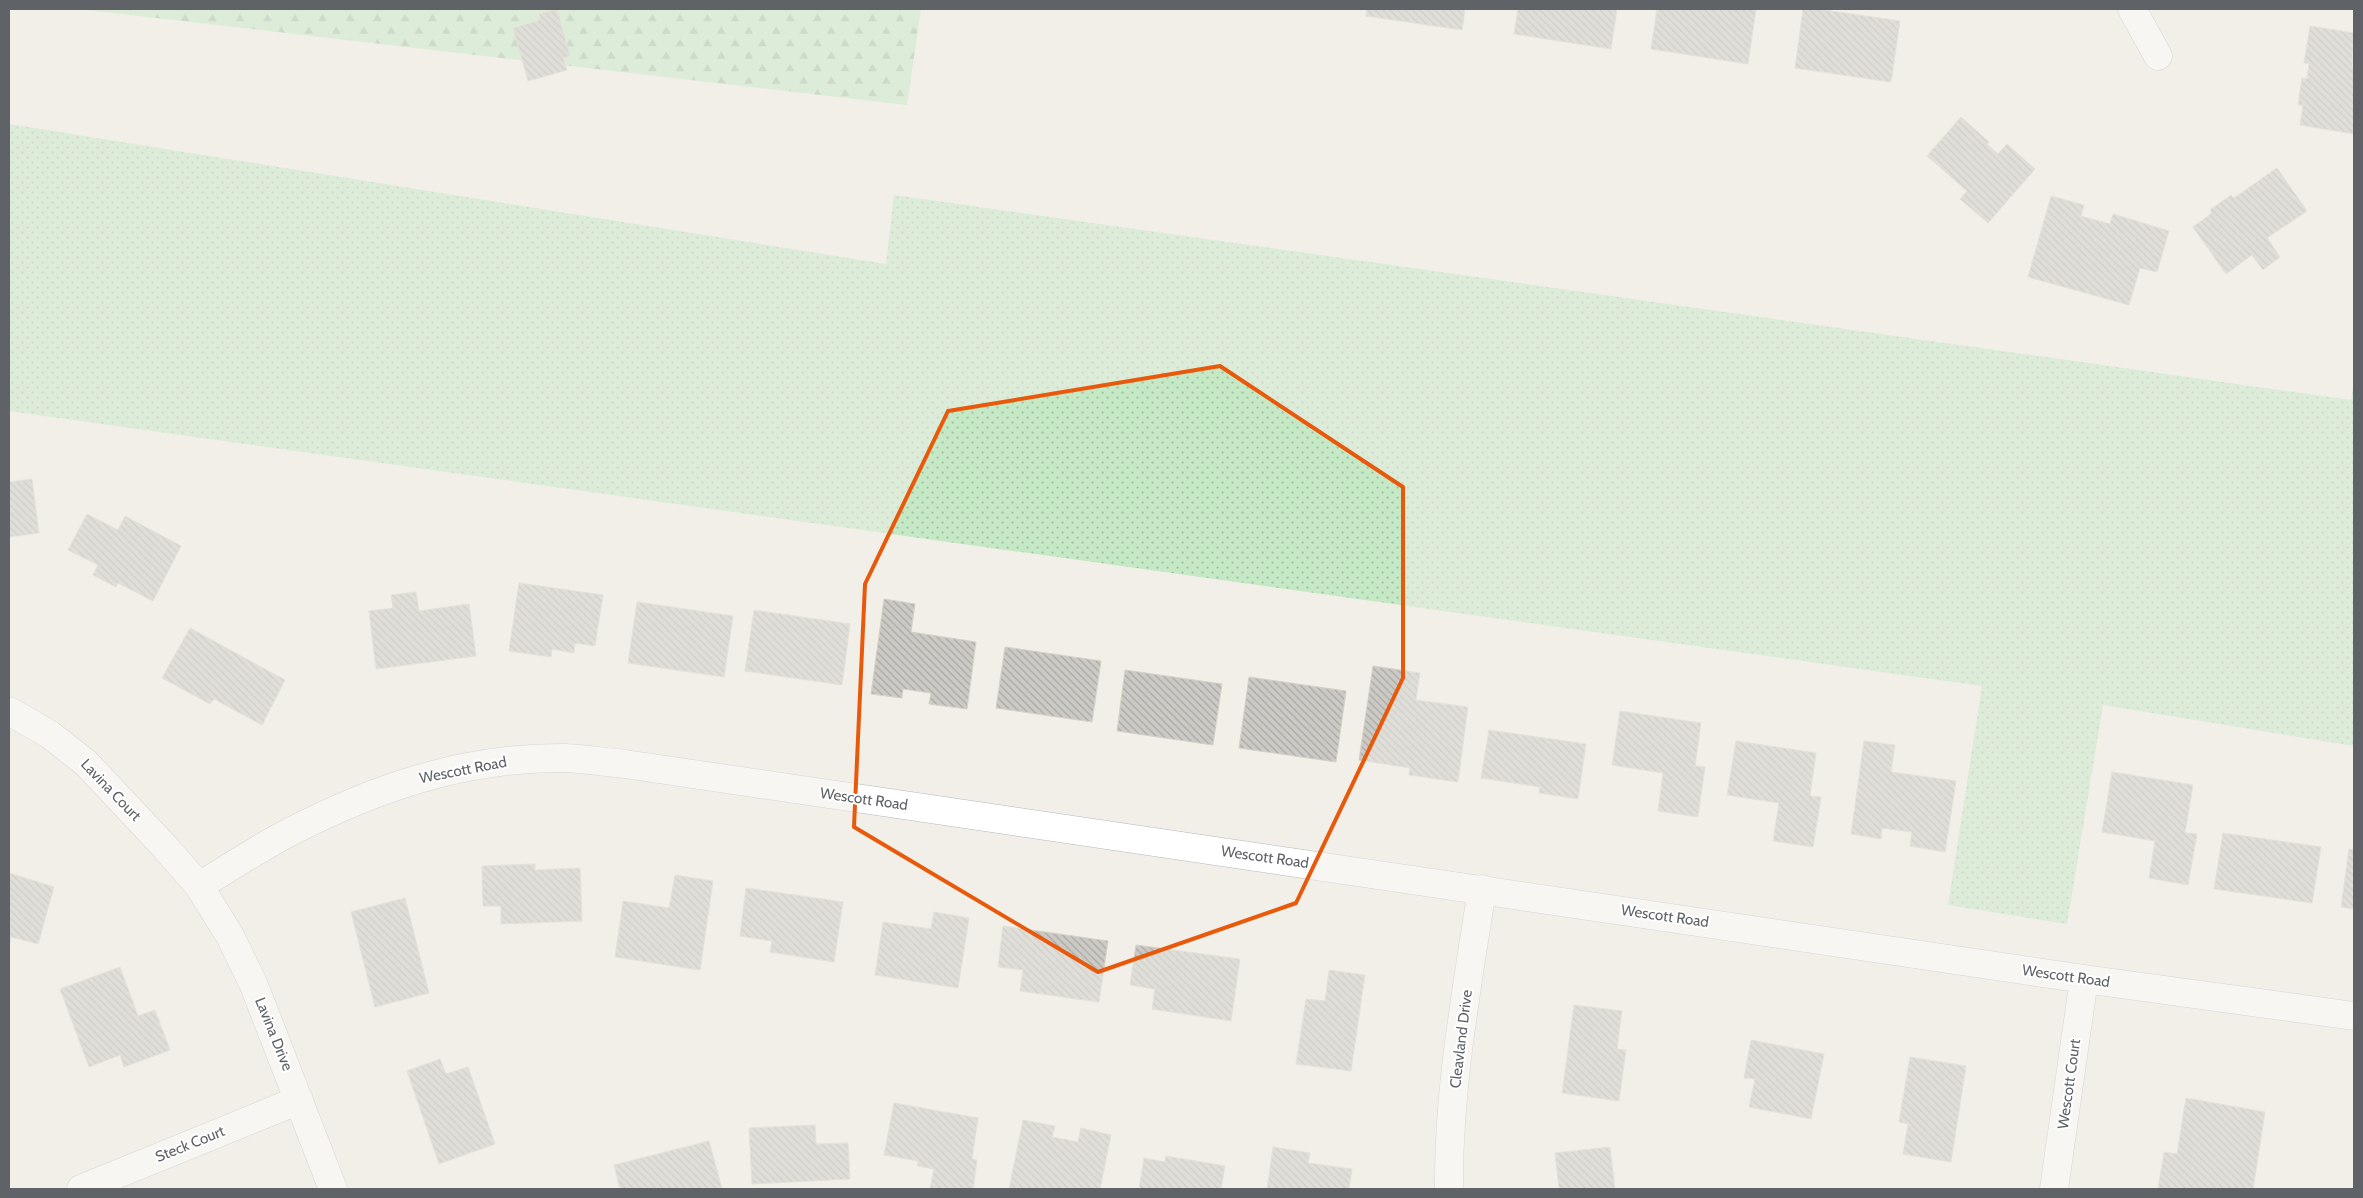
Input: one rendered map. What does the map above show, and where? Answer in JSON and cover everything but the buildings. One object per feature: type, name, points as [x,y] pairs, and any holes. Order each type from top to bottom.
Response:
[{"type":"street","points":[[2132,9],[2158,56]]},
{"type":"street","name":"Lavina Court","points":[[9,711],[50,734],[86,763],[199,886]]},
{"type":"street","name":"Wescott Road","points":[[199,886],[288,832],[394,785],[452,769],[508,761],[565,758],[635,765],[2084,979],[2354,1016]]},
{"type":"street","name":"Lavina Drive","points":[[199,886],[230,936],[253,983],[333,1189]]},
{"type":"street","name":"Cleavland Drive","points":[[1449,1189],[1449,1150],[1458,1053],[1482,889]]},
{"type":"street","name":"Wescott Court","points":[[2054,1189],[2084,979]]},
{"type":"street","name":"Steck Court","points":[[81,1189],[299,1100]]},
{"type":"highlighted area","points":[[1220,366],[1403,487],[1403,678],[1296,903],[1098,972],[854,827],[865,584],[948,411]]},
{"type":"green space","points":[[79,9],[921,9],[907,105]]},
{"type":"green space","points":[[9,124],[886,264],[894,195],[2351,400],[2354,383],[2354,746],[2103,705],[2067,924],[1948,905],[1982,686],[9,411]]}]
